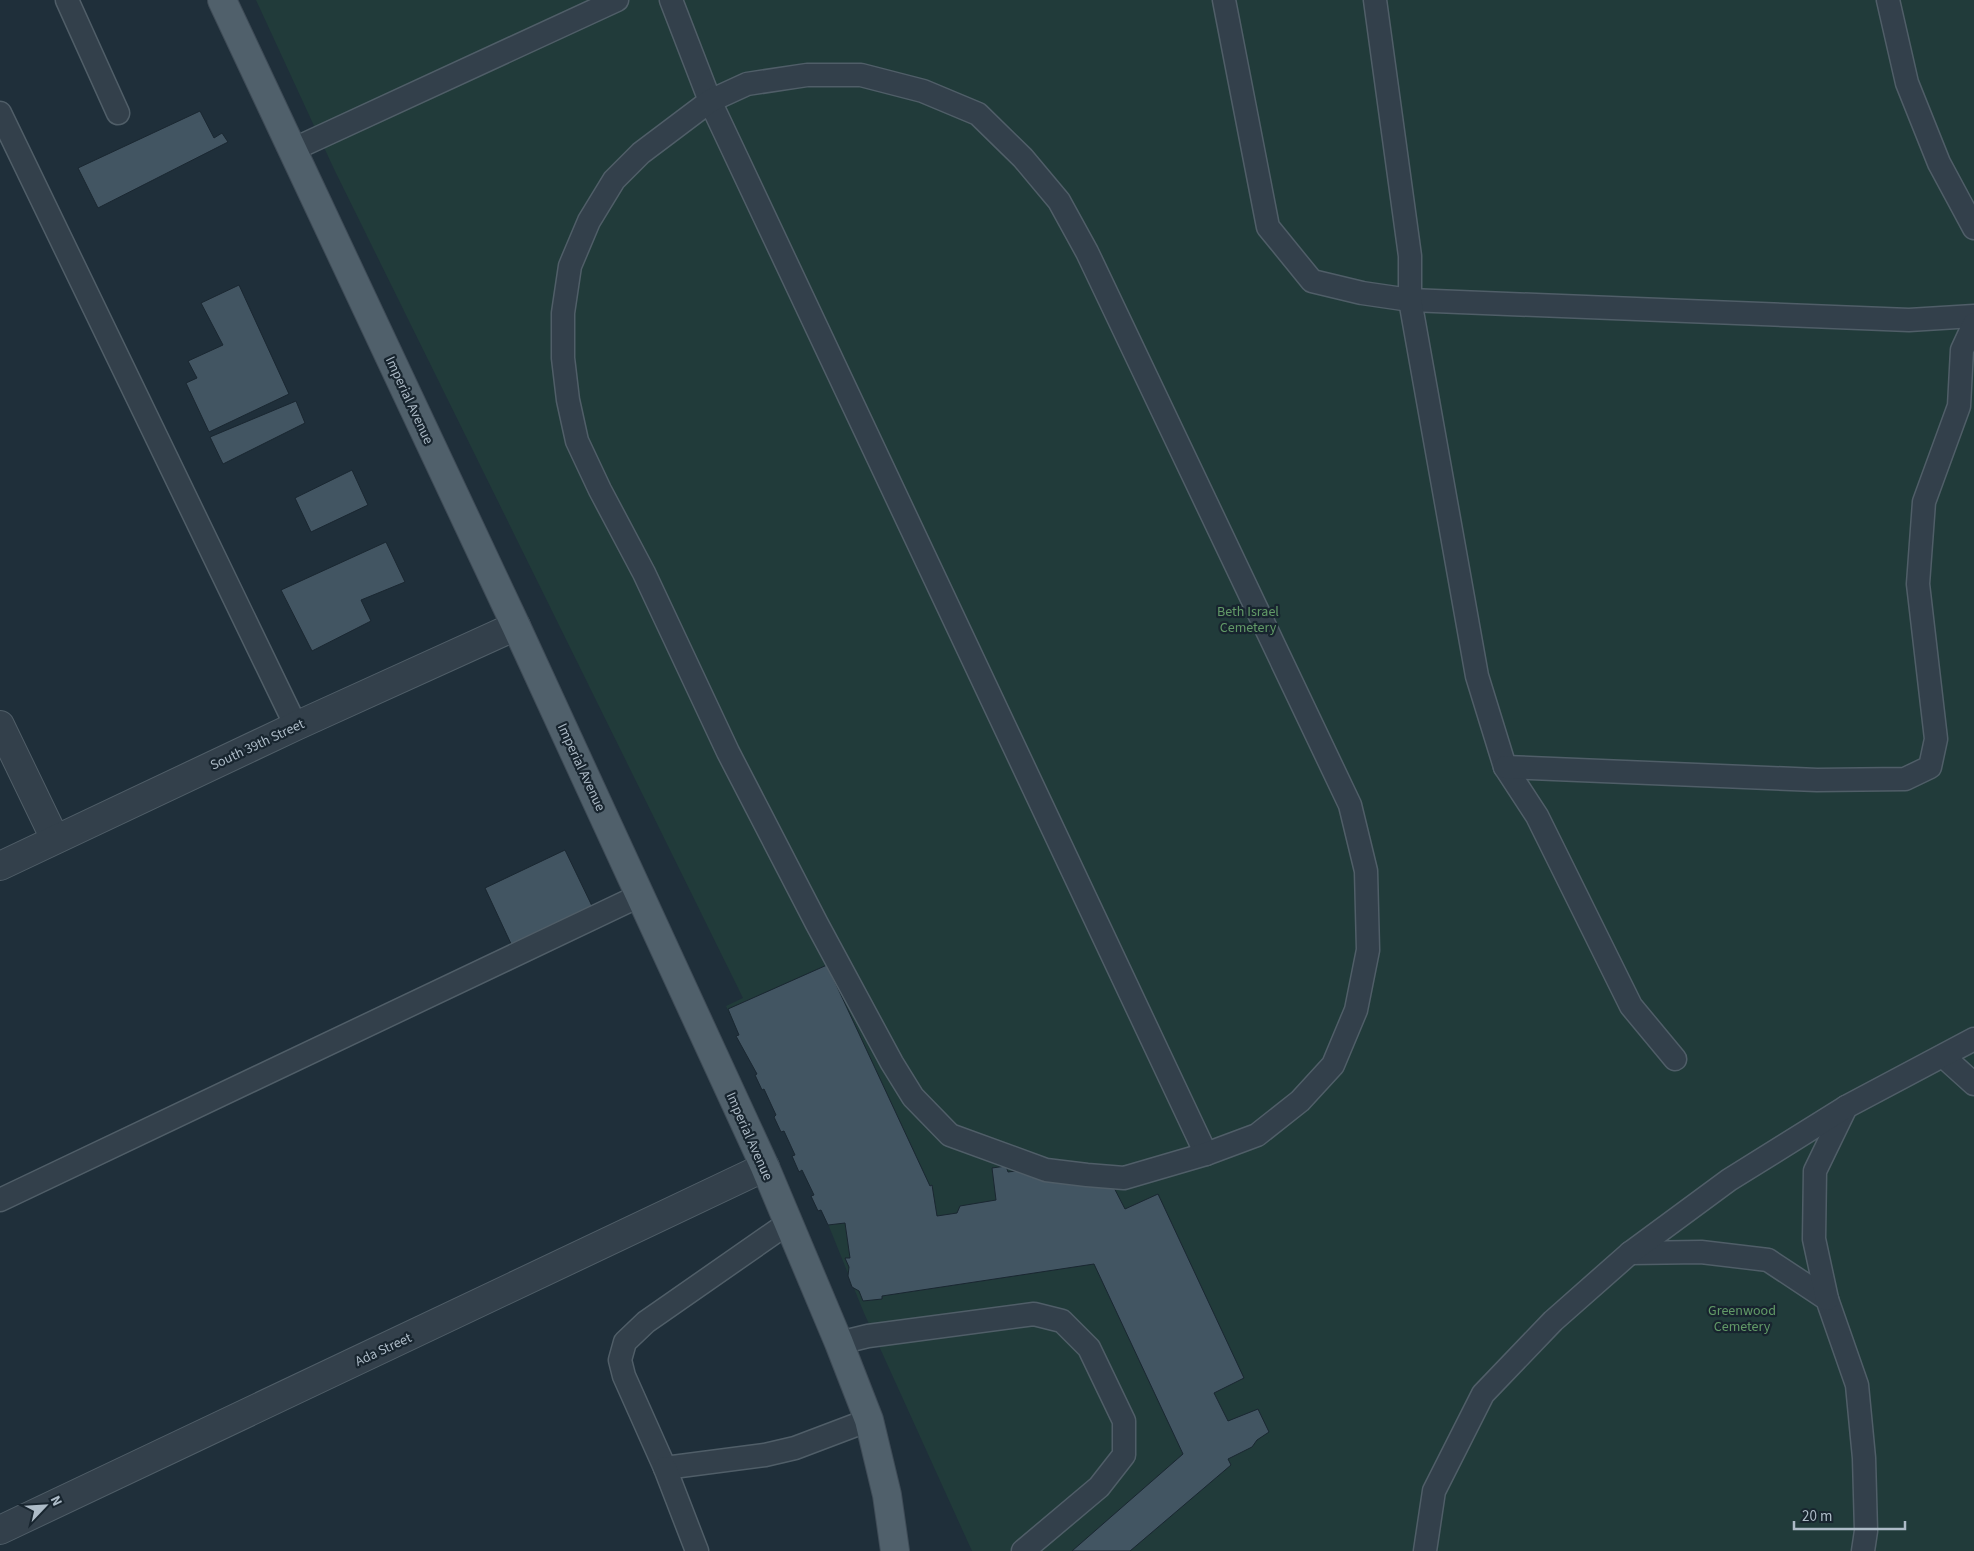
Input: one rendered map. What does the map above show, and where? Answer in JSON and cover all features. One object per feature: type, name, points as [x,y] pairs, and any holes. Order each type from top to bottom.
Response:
[{"type":"main road","name":"Imperial Avenue","points":[[222,0],[641,895],[764,1167],[840,1343],[869,1420],[888,1495],[895,1551]]},
{"type":"street","name":"South 39th Street","points":[[0,866],[296,726],[516,626]]},
{"type":"street","points":[[0,725],[55,839]]},
{"type":"street","name":"Ada Street","points":[[0,1530],[764,1167]]},
{"type":"lane","points":[[67,0],[118,113]]},
{"type":"lane","points":[[292,150],[617,0]]},
{"type":"lane","points":[[671,0],[710,101],[1206,1154]]},
{"type":"lane","points":[[1224,0],[1268,227],[1312,281],[1410,300],[1908,320],[1974,316]]},
{"type":"lane","points":[[1375,0],[1410,256],[1410,300],[1477,676],[1505,767],[1537,816],[1631,1006],[1675,1060]]},
{"type":"lane","points":[[1888,0],[1907,83],[1939,163],[1974,228]]},
{"type":"lane","points":[[807,75],[861,75],[923,90],[978,114],[1023,158],[1058,201],[1087,252],[1350,805],[1366,871],[1368,950],[1356,1010],[1333,1065],[1300,1101],[1257,1135],[1206,1154],[1124,1178],[1046,1170],[950,1135],[913,1097],[892,1063],[817,924],[728,752],[644,573],[600,490],[578,441],[568,400],[563,358],[563,313],[570,266],[589,222],[614,180],[641,153],[710,101],[747,84],[807,75]]},
{"type":"lane","points":[[0,113],[296,726]]},
{"type":"lane","points":[[1505,767],[1817,780],[1905,779],[1930,767],[1936,739],[1918,584],[1924,502],[1959,406],[1962,350],[1974,324]]},
{"type":"lane","points":[[0,1200],[641,895]]},
{"type":"lane","points":[[1425,1551],[1434,1491],[1483,1394],[1553,1322],[1630,1253],[1729,1180],[1846,1107],[1944,1057],[1974,1039]]},
{"type":"lane","points":[[1944,1057],[1974,1084]]},
{"type":"lane","points":[[1846,1107],[1815,1171],[1814,1239],[1827,1299],[1857,1385],[1864,1458],[1866,1531],[1863,1551]]},
{"type":"lane","points":[[697,1551],[665,1468],[624,1376],[620,1360],[625,1342],[646,1322],[788,1223]]},
{"type":"lane","points":[[1630,1253],[1701,1252],[1768,1260],[1827,1299]]},
{"type":"lane","points":[[840,1343],[868,1336],[1034,1314],[1062,1321],[1089,1348],[1124,1421],[1124,1455],[1100,1487],[1023,1551]]},
{"type":"lane","points":[[665,1468],[765,1455],[795,1448],[869,1420]]},
{"type":"green space","name":"Beth Israel Cemetery","points":[[256,0],[1974,0],[1974,1551],[972,1551],[864,1313],[826,1219],[726,1006],[743,998],[334,169]]},
{"type":"building","points":[[200,111],[214,138],[222,133],[228,142],[98,208],[78,168]]},
{"type":"building","points":[[239,285],[289,394],[209,432],[186,383],[197,378],[188,361],[223,345],[201,303]]},
{"type":"building","points":[[296,401],[305,423],[223,464],[210,437]]},
{"type":"building","points":[[352,470],[368,505],[311,532],[295,498]]},
{"type":"building","points":[[386,542],[405,582],[361,600],[371,621],[312,651],[281,590]]},
{"type":"building","points":[[565,850],[593,908],[513,948],[485,888]]},
{"type":"building","points":[[827,965],[930,1186],[932,1185],[937,1216],[957,1213],[960,1206],[996,1200],[992,1168],[1006,1166],[1008,1172],[1023,1170],[1110,1180],[1125,1209],[1158,1194],[1244,1378],[1214,1393],[1228,1421],[1258,1409],[1269,1432],[1257,1440],[1252,1447],[1228,1459],[1231,1465],[1130,1551],[1072,1551],[1183,1454],[1094,1264],[882,1296],[882,1299],[863,1301],[859,1291],[852,1287],[848,1276],[849,1267],[845,1258],[850,1258],[845,1223],[828,1225],[821,1210],[818,1211],[811,1196],[814,1195],[802,1170],[799,1172],[792,1156],[795,1155],[784,1131],[781,1132],[774,1117],[776,1115],[755,1075],[757,1074],[736,1036],[739,1035],[728,1009]]},
{"type":"park label","name":"Greenwood Cemetery","points":[[1742,1318]]}]
